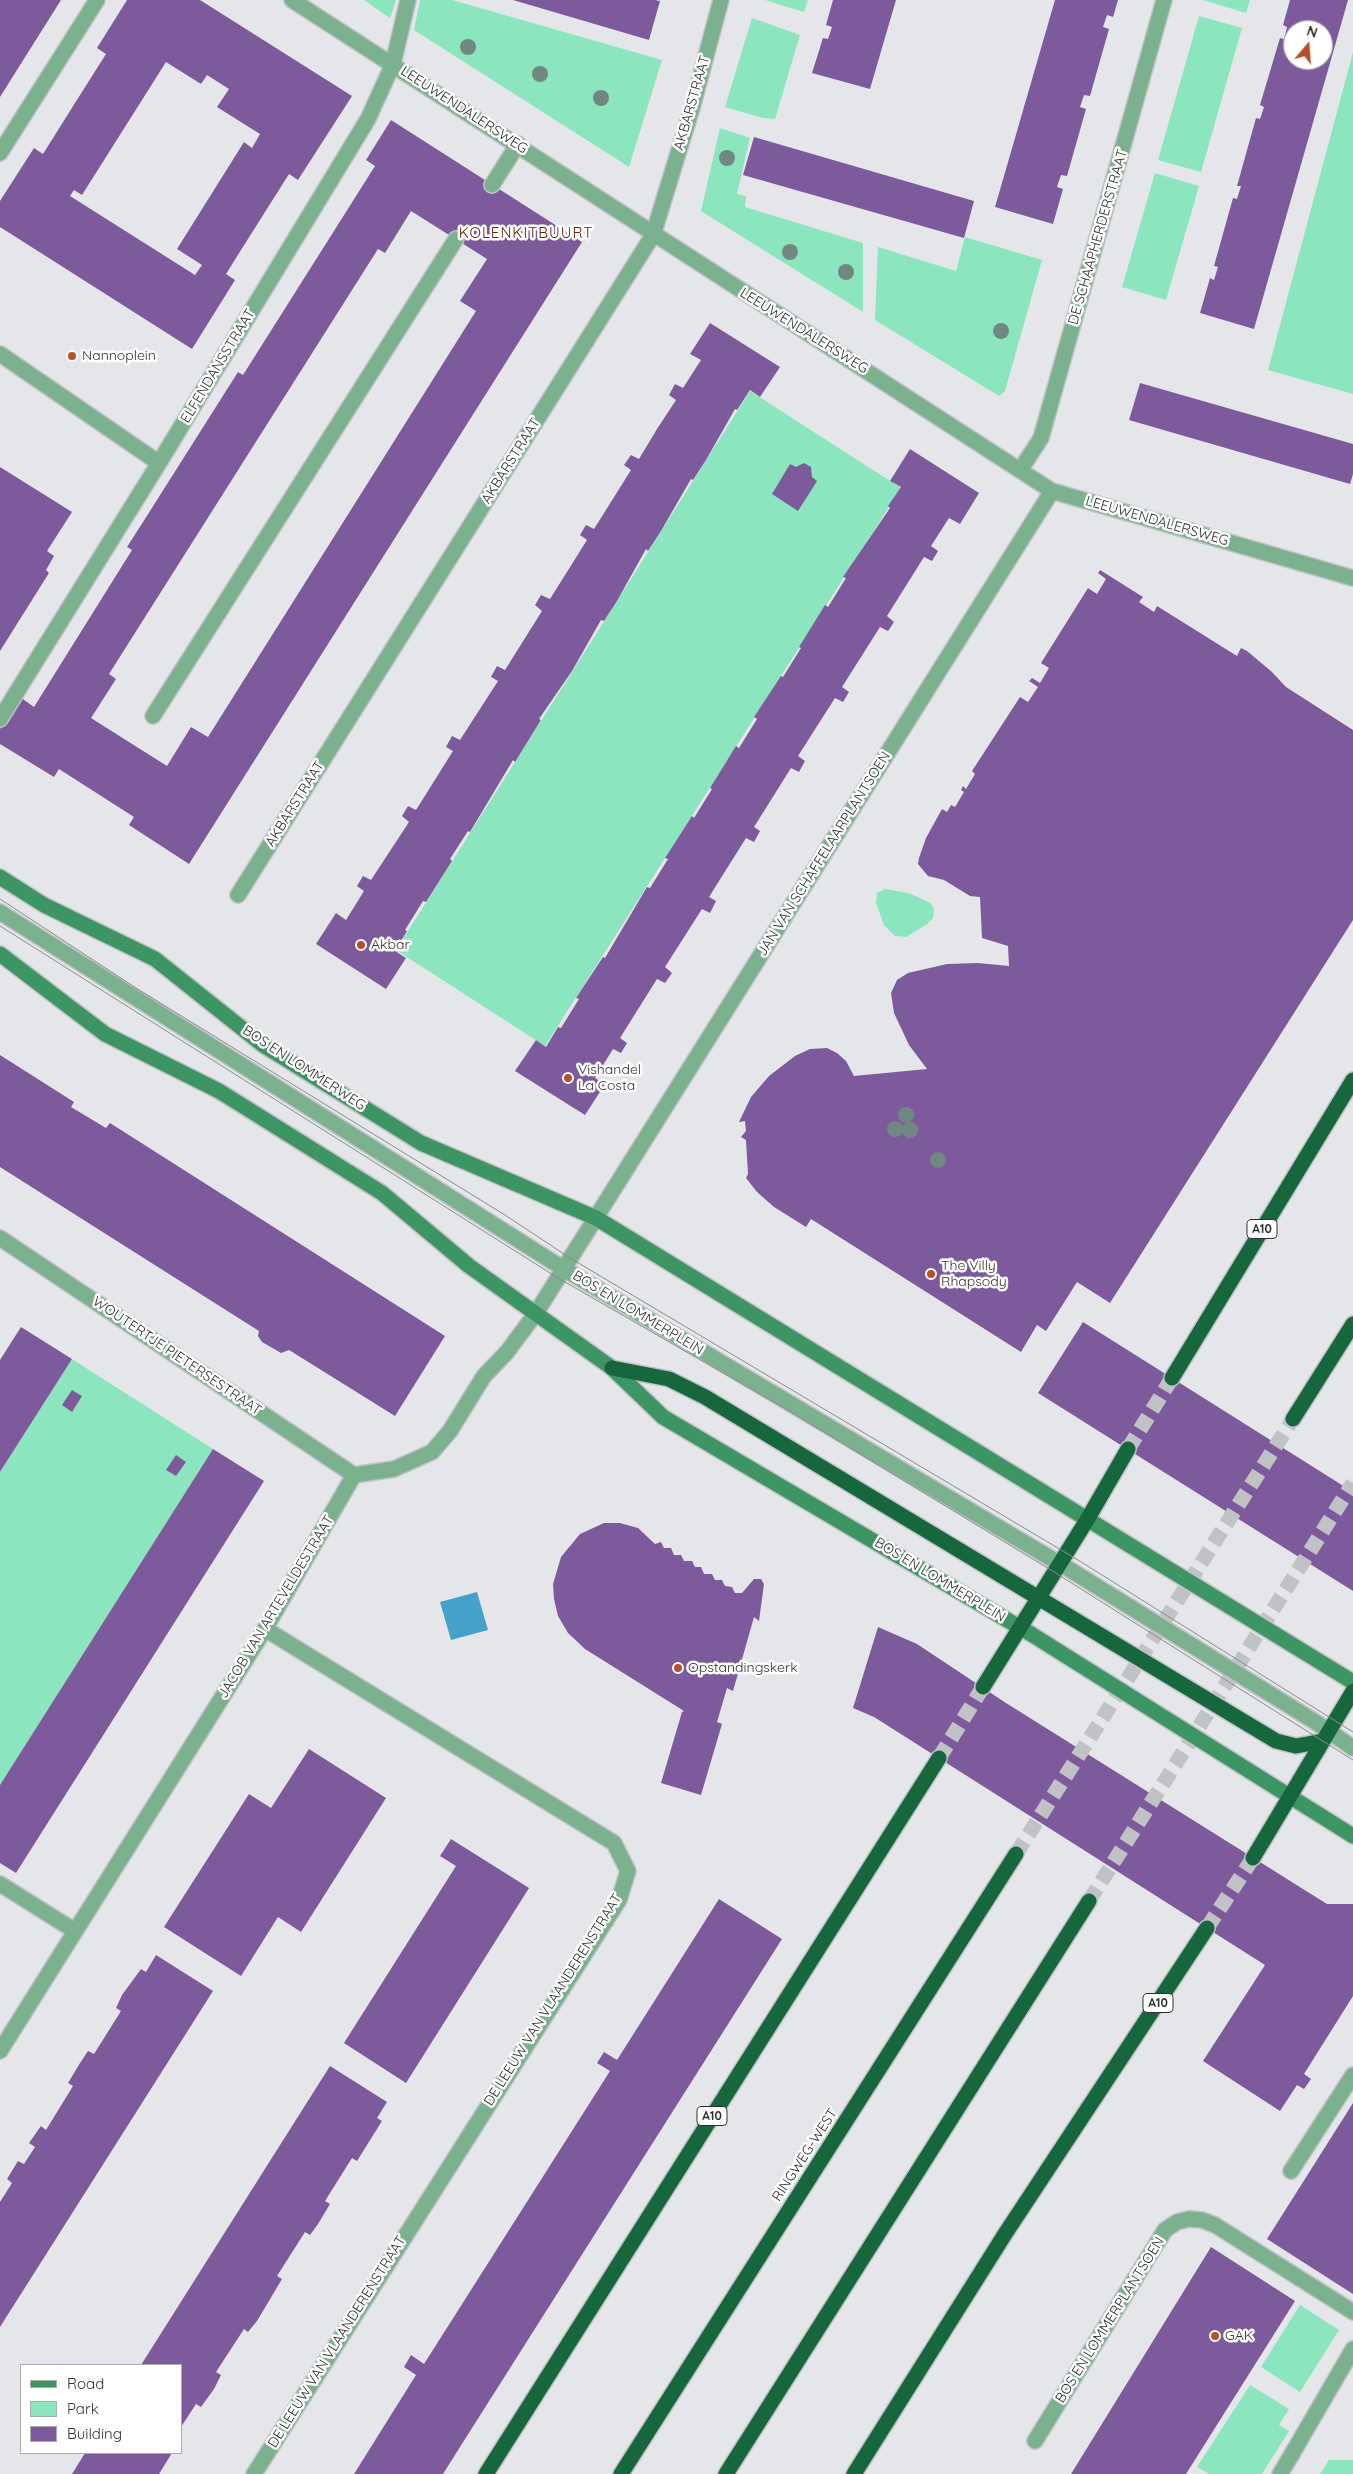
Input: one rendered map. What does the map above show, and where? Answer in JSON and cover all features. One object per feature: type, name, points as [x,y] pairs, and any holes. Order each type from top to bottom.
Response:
[{"type":"highway","name":"A10","points":[[1172,1378],[1353,1080]]},
{"type":"highway","points":[[1293,1419],[1353,1324]]},
{"type":"highway","points":[[612,1368],[669,1379],[705,1397],[1276,1741],[1296,1746],[1326,1736]]},
{"type":"highway","points":[[983,1687],[1087,1520],[1128,1449]]},
{"type":"highway","points":[[1253,1858],[1268,1837],[1290,1795],[1353,1691]]},
{"type":"highway","name":"A10","points":[[486,2474],[939,1758]]},
{"type":"highway","name":"RINGWEG-WEST","points":[[621,2474],[1016,1854]]},
{"type":"highway","points":[[726,2474],[1089,1901]]},
{"type":"highway","name":"A10","points":[[854,2474],[1005,2234],[1207,1928]]},
{"type":"main road","name":"BOS EN LOMMERWEG","points":[[0,876],[44,905],[155,959],[263,1044],[421,1143],[596,1218]]},
{"type":"main road","points":[[0,954],[105,1034],[219,1092],[382,1193],[469,1266],[536,1313]]},
{"type":"main road","points":[[596,1218],[1353,1682]]},
{"type":"main road","name":"BOS EN LOMMERPLEIN","points":[[536,1313],[612,1368],[663,1417],[1020,1627],[1353,1836]]},
{"type":"street","points":[[0,153],[97,0]]},
{"type":"street","name":"LEEUWENDALERSWEG","points":[[292,0],[518,144],[653,235],[1021,469],[1052,491],[1353,578]]},
{"type":"street","name":"ELFENDANSSTRAAT","points":[[0,719],[159,463],[368,119],[393,64],[408,0]]},
{"type":"street","name":"AKBARSTRAAT","points":[[238,895],[653,235],[692,108],[721,0]]},
{"type":"street","name":"DE SCHAAPHERDERSTRAAT","points":[[1021,469],[1041,438],[1164,0]]},
{"type":"street","points":[[492,185],[518,144]]},
{"type":"street","points":[[153,716],[456,239]]},
{"type":"street","points":[[0,354],[159,463]]},
{"type":"street","name":"JAN VAN SCHAFFELAARPLANTSOEN","points":[[596,1218],[1052,491]]},
{"type":"street","points":[[0,912],[564,1269]]},
{"type":"street","points":[[354,1475],[394,1469],[432,1452],[450,1431],[484,1376],[507,1352],[536,1313],[596,1218]]},
{"type":"street","name":"WOUTERTJE PIETERSESTRAAT","points":[[0,1238],[354,1475]]},
{"type":"street","name":"BOS EN LOMMERPLEIN","points":[[564,1269],[1059,1563],[1326,1736],[1353,1748]]},
{"type":"street","name":"JACOB VAN ARTEVELDESTRAAT","points":[[0,2051],[265,1629],[354,1475]]},
{"type":"street","name":"DE LEEUW VAN VLAANDERENSTRAAT","points":[[254,2474],[619,1900],[628,1871],[614,1843],[265,1629]]},
{"type":"street","points":[[0,1884],[75,1931]]},
{"type":"street","points":[[1291,2171],[1353,2075]]},
{"type":"street","name":"BOS EN LOMMERPLANTSOEN","points":[[1035,2441],[1165,2230],[1176,2222],[1189,2219],[1215,2224],[1353,2312]]},
{"type":"street","points":[[1280,2474],[1353,2349]]},
{"type":"green space","points":[[364,0],[396,0],[390,18]]},
{"type":"green space","points":[[420,0],[452,0],[662,60],[629,167],[414,30]]},
{"type":"green space","points":[[765,0],[808,0],[804,12]]},
{"type":"green space","points":[[1203,0],[1250,0],[1246,13]]},
{"type":"green space","points":[[1199,16],[1242,28],[1201,172],[1158,160]]},
{"type":"green space","points":[[752,18],[800,35],[775,119],[763,118],[725,107]]},
{"type":"green space","points":[[1353,52],[1353,394],[1268,370]]},
{"type":"green space","points":[[720,128],[750,138],[737,194],[746,196],[745,207],[863,243],[863,312],[701,211]]},
{"type":"green space","points":[[1155,173],[1199,186],[1166,300],[1122,287]]},
{"type":"green space","points":[[965,237],[1042,260],[1005,391],[999,396],[875,320],[878,247],[956,271]]},
{"type":"green space","points":[[750,391],[901,488],[545,1046],[396,950]]},
{"type":"green space","points":[[885,889],[908,893],[929,902],[934,908],[933,918],[906,937],[895,936],[884,925],[876,903],[877,893]]},
{"type":"green space","points":[[72,1359],[213,1449],[0,1785],[0,1472]]},
{"type":"green space","points":[[1300,2305],[1339,2330],[1300,2392],[1261,2367]]},
{"type":"green space","points":[[1250,2385],[1289,2409],[1279,2425],[1289,2431],[1262,2474],[1209,2474],[1197,2467]]},
{"type":"green space","points":[[1329,2460],[1353,2460],[1353,2474],[1320,2474]]},
{"type":"water","points":[[477,1592],[488,1630],[451,1640],[440,1602]]},
{"type":"building","points":[[0,0],[61,0],[0,97]]},
{"type":"building","points":[[127,0],[200,0],[352,96],[298,180],[289,174],[226,274],[235,280],[192,349],[0,227],[0,201],[34,148],[43,154],[106,54],[97,48]],"holes":[[[166,62],[201,84],[207,75],[229,89],[217,107],[260,134],[252,148],[244,142],[177,249],[202,265],[195,275],[70,196],[74,190],[82,195]]]},
{"type":"building","points":[[513,0],[655,0],[660,1],[649,40]]},
{"type":"building","points":[[833,0],[896,0],[870,89],[812,73],[823,38],[828,39],[832,27],[826,25]]},
{"type":"building","points":[[1055,0],[1118,0],[1113,17],[1107,15],[1103,27],[1109,29],[1090,96],[1084,95],[1080,107],[1086,109],[1067,176],[1061,175],[1057,187],[1063,189],[1053,224],[995,207]]},
{"type":"building","points":[[1290,0],[1348,0],[1333,52],[1333,20],[1284,20]]},
{"type":"building","points":[[1280,38],[1283,39],[1283,70],[1328,70],[1254,329],[1200,313],[1210,278],[1214,280],[1218,267],[1214,266],[1233,198],[1237,199],[1241,186],[1237,186],[1256,118],[1260,119],[1264,107],[1260,105]]},
{"type":"building","points":[[391,120],[582,242],[189,864],[129,825],[134,817],[59,769],[54,777],[0,744],[0,729],[20,697],[34,707],[132,550],[127,547],[238,372],[243,375],[375,166],[366,160]],"holes":[[[411,211],[487,259],[460,301],[476,311],[208,737],[191,727],[167,766],[91,718],[116,679],[109,674],[378,249],[385,253]]]},
{"type":"building","points":[[754,137],[974,201],[964,238],[743,175]]},
{"type":"building","points":[[710,323],[780,367],[760,397],[750,390],[737,410],[735,409],[706,460],[693,480],[691,479],[661,531],[648,551],[646,549],[617,601],[604,621],[601,620],[572,671],[539,719],[541,720],[515,762],[513,760],[470,832],[468,831],[450,859],[452,861],[426,902],[423,901],[405,930],[407,931],[395,951],[406,958],[386,989],[316,944],[336,913],[346,920],[364,891],[357,886],[363,876],[371,880],[409,822],[402,816],[408,806],[416,810],[453,751],[446,747],[452,736],[460,740],[498,681],[491,677],[497,666],[505,670],[542,611],[535,605],[541,595],[550,599],[587,540],[580,535],[586,525],[594,529],[631,470],[624,465],[631,455],[639,459],[676,400],[669,395],[675,384],[683,388],[701,360],[690,354]]},
{"type":"building","points":[[1140,383],[1353,444],[1353,474],[1350,484],[1129,420]]},
{"type":"building","points":[[910,449],[979,493],[960,524],[949,518],[931,546],[938,551],[932,561],[924,557],[887,616],[894,622],[888,631],[880,627],[842,687],[849,692],[843,702],[835,698],[798,756],[805,761],[799,772],[791,768],[754,827],[760,831],[754,842],[746,838],[709,897],[716,901],[710,913],[702,909],[665,967],[672,973],[665,983],[657,979],[620,1038],[627,1043],[621,1053],[613,1049],[595,1078],[605,1084],[585,1115],[515,1071],[536,1040],[546,1047],[558,1027],[561,1028],[579,999],[576,998],[603,957],[605,958],[647,887],[650,888],[668,859],[665,858],[692,816],[694,818],[736,746],[739,748],[757,719],[754,717],[781,676],[783,677],[825,605],[828,607],[846,578],[843,577],[890,508],[888,506],[901,487],[890,481]]},
{"type":"building","points":[[804,463],[811,467],[812,477],[817,481],[798,511],[772,494],[790,464],[796,467]]},
{"type":"building","points":[[0,467],[72,512],[47,551],[54,556],[46,570],[49,573],[0,651]]},
{"type":"building","points":[[1100,570],[1143,597],[1139,602],[1154,612],[1157,606],[1237,656],[1241,648],[1247,651],[1272,672],[1286,687],[1353,730],[1353,920],[1110,1303],[1077,1282],[1046,1331],[1037,1325],[1021,1352],[811,1219],[806,1227],[774,1207],[757,1192],[746,1178],[748,1174],[746,1140],[741,1137],[746,1131],[745,1121],[739,1122],[751,1097],[769,1076],[795,1056],[810,1049],[827,1048],[837,1053],[846,1061],[854,1076],[927,1069],[909,1045],[894,1013],[891,993],[897,980],[908,973],[947,964],[978,963],[1009,966],[1008,946],[982,938],[980,897],[970,896],[944,880],[928,876],[918,864],[919,858],[926,838],[942,809],[947,812],[951,805],[955,807],[964,792],[961,790],[963,786],[966,789],[975,774],[972,771],[1020,697],[1028,702],[1038,687],[1029,681],[1032,678],[1040,683],[1049,668],[1041,663],[1088,588],[1097,594],[1106,579],[1098,573]]},
{"type":"building","points":[[0,1055],[74,1102],[71,1107],[106,1128],[110,1123],[445,1336],[395,1416],[289,1350],[281,1353],[262,1342],[258,1336],[259,1331],[0,1167]]},
{"type":"building","points":[[1083,1322],[1353,1492],[1353,1591],[1038,1393]]},
{"type":"building","points":[[21,1327],[72,1359],[0,1472],[0,1360]]},
{"type":"building","points":[[72,1390],[82,1396],[72,1412],[62,1405]]},
{"type":"building","points":[[213,1449],[264,1481],[16,1873],[0,1863],[0,1785]]},
{"type":"building","points":[[176,1455],[186,1462],[176,1476],[166,1470]]},
{"type":"building","name":"Opstandingskerk","points":[[604,1523],[620,1523],[638,1528],[655,1544],[661,1542],[664,1548],[671,1548],[674,1555],[681,1555],[684,1561],[692,1561],[695,1567],[701,1567],[704,1574],[712,1574],[715,1580],[722,1580],[725,1586],[732,1587],[735,1593],[742,1593],[754,1579],[761,1579],[764,1584],[759,1621],[754,1617],[733,1691],[727,1688],[717,1722],[722,1724],[701,1795],[661,1783],[682,1712],[684,1711],[585,1649],[568,1633],[558,1616],[553,1584],[561,1557],[580,1534]]},
{"type":"building","points":[[878,1627],[917,1644],[1006,1703],[1327,1904],[1353,1904],[1353,1996],[1304,2074],[1311,2079],[1304,2089],[1297,2085],[1280,2111],[1203,2061],[1265,1965],[874,1717],[853,1708]]},
{"type":"building","points":[[309,1749],[386,1798],[301,1932],[278,1917],[241,1976],[164,1927],[249,1794],[271,1808]]},
{"type":"building","points":[[451,1839],[529,1888],[406,2083],[344,2043],[456,1866],[440,1856]]},
{"type":"building","points":[[719,1899],[782,1939],[443,2474],[354,2474],[416,2375],[404,2367],[411,2355],[424,2364],[610,2071],[597,2063],[604,2052],[617,2060]]},
{"type":"building","points":[[156,1955],[213,1991],[0,2327],[0,2202],[12,2183],[7,2179],[18,2161],[24,2164],[35,2147],[29,2143],[41,2126],[46,2130],[73,2086],[68,2083],[80,2063],[88,2051],[94,2054],[121,2011],[116,2008],[122,1995],[141,1969],[146,1972]]},
{"type":"building","points":[[330,2066],[387,2102],[377,2118],[382,2121],[357,2161],[352,2158],[325,2201],[330,2204],[318,2224],[310,2235],[305,2232],[277,2276],[282,2279],[257,2321],[248,2332],[244,2329],[216,2372],[221,2375],[214,2389],[201,2407],[196,2404],[182,2425],[182,2364],[142,2364]]},
{"type":"building","points":[[1353,2103],[1353,2294],[1267,2239]]},
{"type":"building","name":"GAK","points":[[1211,2247],[1295,2301],[1186,2474],[1071,2474]]},
{"type":"building","points":[[84,2454],[171,2454],[159,2474],[72,2474]]},
{"type":"tunnel","points":[[1128,1449],[1172,1378]]},
{"type":"tunnel","points":[[1016,1854],[1293,1419]]},
{"type":"tunnel","points":[[1089,1901],[1353,1483]]},
{"type":"tunnel","points":[[939,1758],[983,1687]]},
{"type":"tunnel","points":[[1207,1928],[1253,1858]]},
{"type":"tram line","points":[[0,899],[136,988],[505,1215],[570,1258],[1078,1560],[1353,1732]]},
{"type":"tram line","points":[[0,926],[558,1278],[791,1412],[1054,1572],[1353,1760]]},
{"type":"place","name":"Nannoplein","points":[[72,356]]},
{"type":"place","name":"Akbar","points":[[361,945]]},
{"type":"place","name":"Vishandel La Costa","points":[[568,1078]]},
{"type":"place","name":"The Villy Rhapsody","points":[[931,1274]]},
{"type":"place","name":"Opstandingskerk","points":[[678,1668]]},
{"type":"place","name":"GAK","points":[[1215,2336]]},
{"type":"district","name":"KOLENKITBUURT","points":[[526,233]]}]
